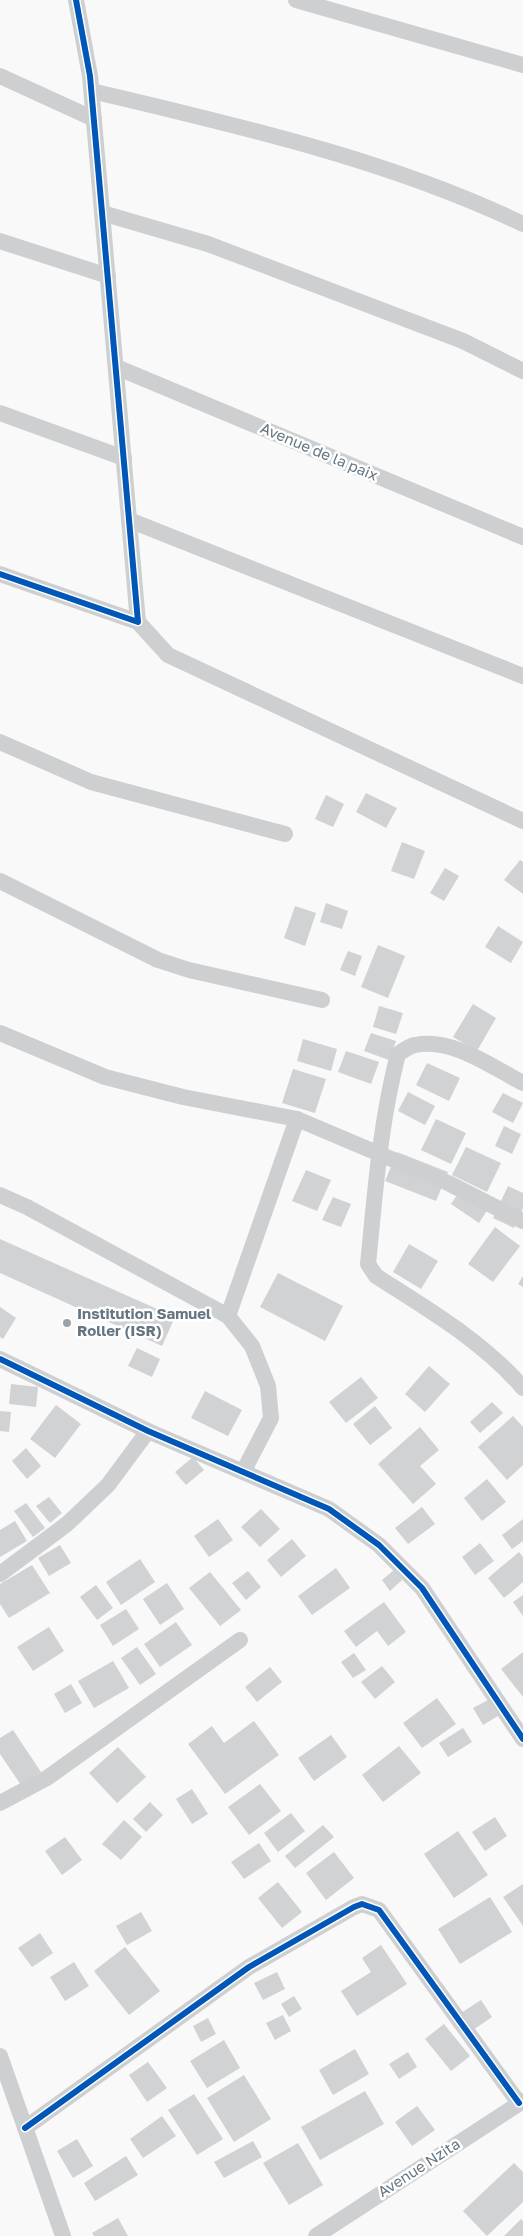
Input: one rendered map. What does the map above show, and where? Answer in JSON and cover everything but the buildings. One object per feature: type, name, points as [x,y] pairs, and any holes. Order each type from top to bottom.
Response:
[{"type":"street","points":[[76,0],[92,91],[138,622]]},
{"type":"street","points":[[296,0],[523,65]]},
{"type":"street","points":[[0,76],[94,120]]},
{"type":"street","points":[[92,91],[219,122],[390,170],[523,224]]},
{"type":"street","points":[[102,213],[208,244],[463,341],[523,371]]},
{"type":"street","points":[[0,241],[108,276]]},
{"type":"street","name":"Avenue de la paix","points":[[116,366],[523,537]]},
{"type":"street","points":[[0,413],[124,458]]},
{"type":"street","points":[[129,520],[523,676]]},
{"type":"street","points":[[0,574],[138,622],[168,655],[523,821]]},
{"type":"street","points":[[0,742],[91,782],[285,834]]},
{"type":"street","points":[[0,881],[158,960],[189,970],[322,1000]]},
{"type":"street","points":[[0,1033],[105,1078],[183,1097],[297,1119],[448,1183],[523,1220]]},
{"type":"street","points":[[523,1083],[453,1048],[430,1044],[413,1045],[398,1054],[390,1085],[380,1154],[368,1264],[376,1276],[453,1326],[510,1373],[523,1388]]},
{"type":"street","points":[[228,1316],[297,1119]]},
{"type":"street","points":[[0,1195],[27,1207],[228,1316],[252,1346],[268,1386],[271,1418],[244,1472]]},
{"type":"street","points":[[0,1358],[148,1431],[329,1509],[379,1545],[422,1588],[523,1739]]},
{"type":"street","points":[[0,1574],[67,1524],[108,1485],[148,1431]]},
{"type":"street","points":[[0,1803],[47,1778],[240,1640]]},
{"type":"street","points":[[25,2128],[249,1967],[354,1906],[362,1904],[379,1910],[521,2102]]},
{"type":"street","points":[[0,2056],[63,2236]]},
{"type":"street","name":"Avenue Nzita","points":[[316,2236],[521,2102]]},
{"type":"cycle path","points":[[0,574],[138,622],[90,76],[76,0]]},
{"type":"cycle path","points":[[0,1359],[148,1431],[329,1509],[379,1545],[422,1588],[523,1739]]},
{"type":"cycle path","points":[[25,2128],[249,1967],[362,1904],[379,1910],[519,2103]]},
{"type":"place","name":"Institution Samuel Roller (ISR)","points":[[67,1323]]}]
